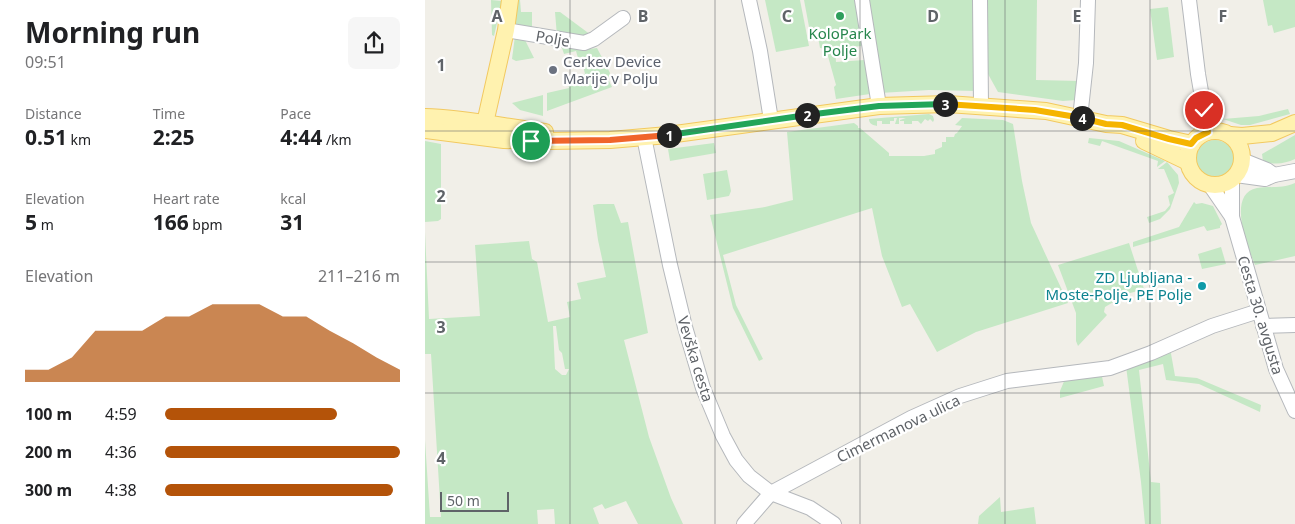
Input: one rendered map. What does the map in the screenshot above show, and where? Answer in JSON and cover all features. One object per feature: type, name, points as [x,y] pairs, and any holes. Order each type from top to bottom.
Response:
[{"type":"main road","points":[[483,130],[506,30],[510,0]]},
{"type":"main road","points":[[425,130],[513,128],[573,134],[603,140],[644,137],[879,106],[948,104],[1035,110],[1106,124],[1122,125],[1191,144]]},
{"type":"main road","points":[[425,117],[483,130]]},
{"type":"main road","points":[[1272,133],[1238,168],[1218,185],[1210,185],[1196,176],[1190,169],[1188,156],[1191,144],[1196,138],[1208,132],[1216,131],[1242,136],[1272,133],[1295,123]]},
{"type":"main road","points":[[1106,124],[1188,162]]},
{"type":"main road","points":[[1230,135],[1238,144],[1238,168]]},
{"type":"street","points":[[749,0],[760,51],[771,120]]},
{"type":"street","points":[[862,0],[879,106]]},
{"type":"street","points":[[981,0],[981,105]]},
{"type":"street","points":[[1080,118],[1086,63],[1088,0]]},
{"type":"street","points":[[1189,0],[1198,74],[1208,132]]},
{"type":"street","name":"Polje","points":[[506,30],[584,43],[594,39],[623,18]]},
{"type":"street","name":"Vevška cesta","points":[[644,137],[670,265],[685,327],[703,388],[714,416],[737,460],[749,476],[771,493],[810,508],[834,524]]},
{"type":"street","points":[[1238,168],[1265,179],[1274,175],[1295,171]]},
{"type":"street","name":"Cesta 30. avgusta","points":[[1232,217],[1238,168]]},
{"type":"street","name":"Cesta 30. avgusta","points":[[1210,185],[1232,217],[1276,369],[1295,410]]},
{"type":"street","name":"Cimermanova ulica","points":[[771,493],[911,418],[960,396],[1007,381],[1110,368],[1151,353],[1212,326],[1259,311]]},
{"type":"street","points":[[1263,326],[1295,325]]},
{"type":"street","points":[[744,524],[771,493]]},
{"type":"green space","points":[[491,0],[502,1],[494,36],[492,35]]},
{"type":"green space","points":[[518,0],[520,0],[521,12],[532,12],[532,31],[516,24]]},
{"type":"green space","points":[[765,0],[800,0],[809,46],[776,52]]},
{"type":"green space","points":[[804,0],[859,0],[872,91],[870,94],[836,99],[834,87],[836,85],[826,49],[820,48],[817,31],[810,32]],"holes":[[[862,46],[864,60],[836,62],[835,48]]]},
{"type":"green space","points":[[864,0],[978,0],[977,91],[929,90],[880,93]]},
{"type":"green space","points":[[984,0],[1037,0],[1036,80],[1081,81],[1076,100],[1063,101],[998,92],[988,74],[985,74]]},
{"type":"green space","points":[[1263,0],[1295,0],[1295,27],[1274,33],[1272,25],[1268,26]]},
{"type":"green space","points":[[1168,7],[1174,57],[1157,60],[1150,9]]},
{"type":"green space","points":[[555,12],[560,12],[591,35],[582,39],[557,36]]},
{"type":"green space","points":[[515,36],[524,38],[534,58],[516,61],[512,59]]},
{"type":"green space","points":[[561,45],[577,47],[582,50],[597,48],[610,73],[608,79],[612,87],[547,111],[547,93],[569,88],[567,79],[585,74],[581,57],[578,58],[576,51],[564,54]]},
{"type":"green space","points":[[543,95],[543,116],[520,110],[512,103]]},
{"type":"green space","points":[[1288,109],[1290,114],[1250,125],[1241,125],[1223,119],[1259,116]]},
{"type":"green space","points":[[929,114],[933,116],[933,122],[930,119],[928,121],[925,119],[921,124],[918,121],[912,121],[912,124],[904,124],[904,121],[900,121],[906,118],[899,118],[899,124],[895,124],[897,118],[894,118],[894,121],[890,121],[890,124],[882,124],[882,121],[877,121],[877,126],[869,121],[869,119]]},
{"type":"green space","points":[[962,118],[1003,120],[1013,124],[1031,223],[1068,303],[976,332],[937,352],[910,304],[902,307],[882,256],[872,208],[723,255],[736,305],[763,359],[759,361],[733,308],[710,215],[765,207],[793,200],[787,132],[854,123],[889,153],[889,156],[924,156],[935,154],[935,150],[942,147],[942,142],[946,142],[946,137],[954,137],[962,126],[955,125]]},
{"type":"green space","points":[[1295,135],[1295,159],[1279,163],[1263,161],[1262,154]]},
{"type":"green space","points":[[1089,138],[1119,141],[1165,161],[1157,167],[1158,161],[1102,141],[1100,146],[1088,143]]},
{"type":"green space","points":[[1215,140],[1222,141],[1228,146],[1233,152],[1233,166],[1228,172],[1222,177],[1215,178],[1208,177],[1202,172],[1197,166],[1196,159],[1197,152],[1202,146],[1208,141]]},
{"type":"green space","points":[[425,141],[441,144],[441,219],[438,221],[425,222]]},
{"type":"green space","points":[[714,143],[716,153],[670,161],[668,149]]},
{"type":"green space","points":[[1167,162],[1178,175],[1179,183],[1170,209],[1160,219],[1149,223],[1147,217],[1165,211],[1170,205],[1168,196],[1174,193],[1164,169],[1158,169]]},
{"type":"green space","points":[[727,170],[731,191],[729,196],[707,200],[703,174]]},
{"type":"green space","points":[[1295,183],[1295,256],[1255,265],[1244,235],[1241,211],[1243,200],[1248,192],[1257,188],[1281,187]]},
{"type":"green space","points":[[1194,202],[1196,204],[1202,203],[1213,206],[1222,224],[1220,228],[1207,231],[1204,226],[1133,247],[1133,242],[1179,227]]},
{"type":"green space","points":[[614,204],[621,223],[628,222],[648,333],[624,340],[649,437],[671,498],[683,524],[638,524],[626,501],[605,509],[602,504],[593,508],[599,524],[555,524],[554,509],[537,510],[538,524],[425,524],[425,440],[430,517],[441,517],[431,354],[425,354],[425,232],[429,319],[480,316],[475,245],[529,241],[532,259],[537,262],[548,322],[570,317],[567,302],[581,299],[577,283],[606,277],[593,205]],"holes":[[[553,326],[556,326],[559,350],[562,353],[565,369],[569,369],[566,375],[562,375],[555,369]]]},
{"type":"green space","points":[[1129,243],[1144,289],[1127,294],[1105,307],[1104,312],[1107,315],[1078,346],[1076,341],[1076,313],[1058,265]]},
{"type":"green space","points":[[1221,247],[1226,264],[1202,269],[1198,254]]},
{"type":"green space","points":[[1170,348],[1175,376],[1197,378],[1261,405],[1260,412],[1199,384],[1166,380],[1163,364],[1139,370],[1151,482],[1160,483],[1161,524],[1145,524],[1126,366]]},
{"type":"green space","points":[[1101,372],[1104,386],[1060,398],[1060,391],[1065,379]]},
{"type":"green space","points":[[1000,497],[1001,512],[1034,507],[1036,524],[978,524],[979,516]]},
{"type":"place","name":"KoloPark Polje","points":[[840,16]]},
{"type":"place","name":"Cerkev Device Marije v Polju","points":[[553,70]]},
{"type":"place","name":"ZD Ljubljana - Moste-Polje, PE Polje","points":[[1202,286]]},
{"type":"route","points":[[531,141],[621,140],[879,106],[948,104],[1046,111],[1106,124],[1122,125],[1191,144],[1196,138],[1208,132],[1204,110]]}]
